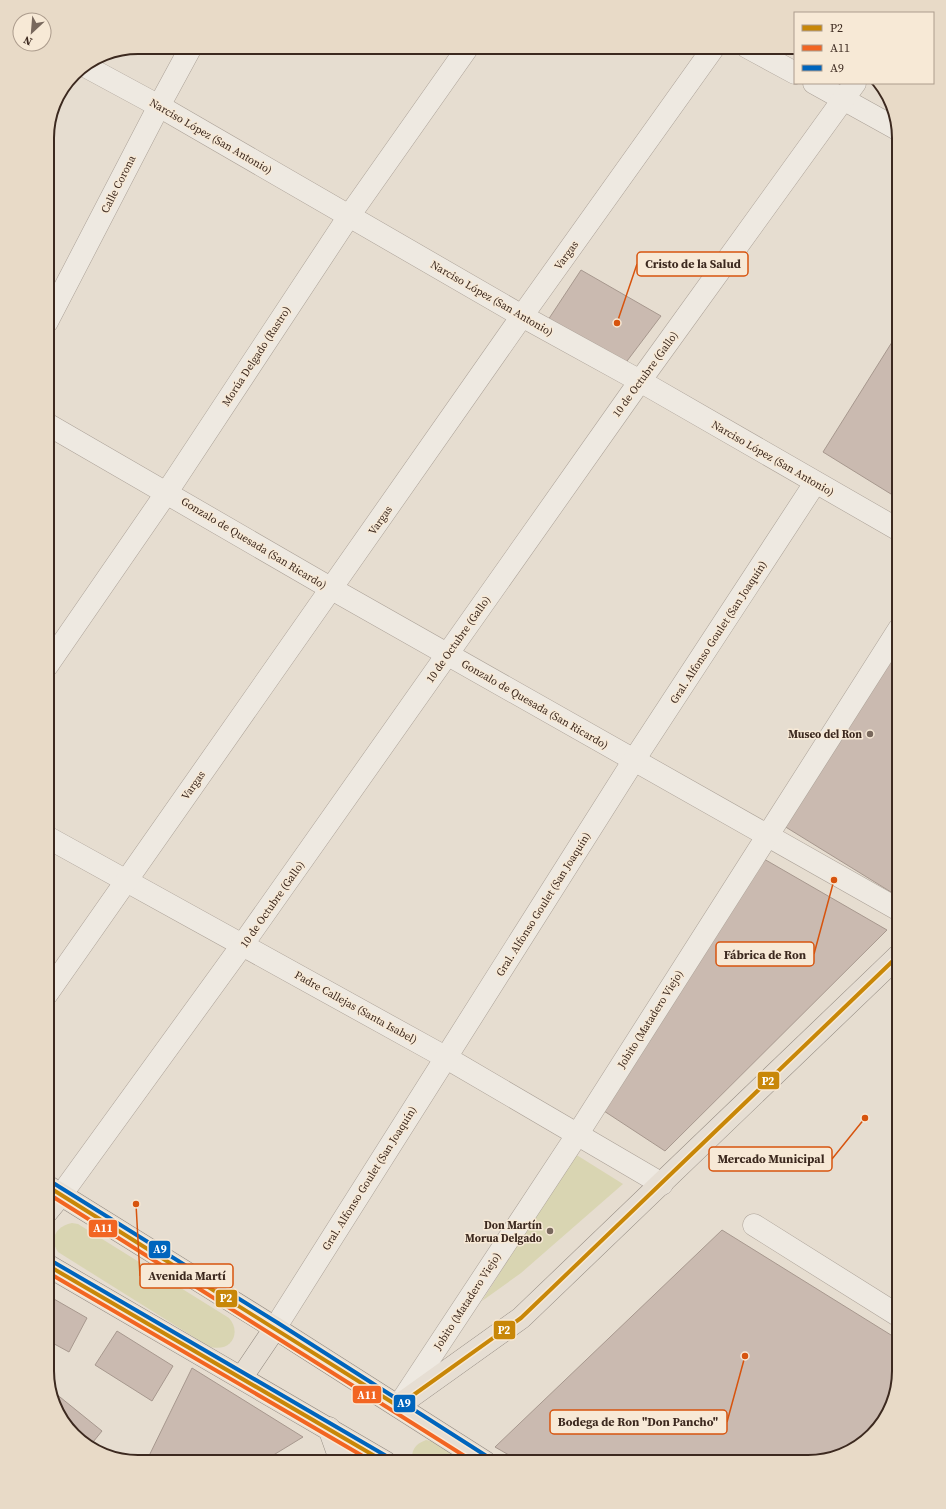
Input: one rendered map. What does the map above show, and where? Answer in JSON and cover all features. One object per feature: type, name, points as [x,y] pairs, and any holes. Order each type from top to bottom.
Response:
[{"type":"main road","points":[[398,1406],[521,1318],[892,963]]},
{"type":"main road","points":[[54,1191],[275,1328],[474,1455]]},
{"type":"main road","points":[[54,1269],[373,1455]]},
{"type":"main road","points":[[242,1378],[275,1328]]},
{"type":"main road","points":[[329,1428],[339,1455]]},
{"type":"street","name":"Calle Corona","points":[[54,308],[159,106],[188,54]]},
{"type":"street","name":"Morúa Delgado (Rastro)","points":[[54,656],[167,492],[349,216],[463,54]]},
{"type":"street","name":"Vargas","points":[[54,984],[522,316],[709,54]]},
{"type":"street","points":[[760,54],[794,72]]},
{"type":"street","name":"Narciso López (San Antonio)","points":[[90,69],[159,106],[522,316],[640,381],[892,526]]},
{"type":"street","points":[[818,84],[850,91],[890,124]]},
{"type":"street","name":"10 de Octubre (Gallo)","points":[[54,1191],[243,944],[640,381],[850,91]]},
{"type":"street","name":"Gonzalo de Quesada (San Ricardo)","points":[[54,428],[167,492],[332,589],[892,906]]},
{"type":"street","name":"Gral. Alfonso Goulet (San Joaquín)","points":[[275,1328],[634,760],[815,483]]},
{"type":"street","name":"Jobito (Matadero Viejo)","points":[[398,1406],[577,1135],[892,640]]},
{"type":"street","name":"Padre Callejas (Santa Isabel)","points":[[54,841],[126,879],[445,1057],[662,1184]]},
{"type":"street","points":[[754,1225],[892,1312]]},
{"type":"shaded area","points":[[575,1154],[623,1184],[521,1273],[482,1301]]},
{"type":"shaded area","points":[[72,1223],[78,1224],[229,1318],[235,1330],[232,1341],[228,1345],[222,1347],[216,1348],[208,1346],[58,1252],[55,1247],[54,1238],[58,1230]]},
{"type":"shaded area","points":[[426,1440],[431,1441],[454,1455],[412,1455],[414,1448]]},
{"type":"building","points":[[581,270],[661,316],[624,365],[548,320]]},
{"type":"building","points":[[892,342],[892,495],[823,452]]},
{"type":"building","name":"Museo del Ron","points":[[892,653],[892,893],[784,826]]},
{"type":"building","points":[[764,859],[887,930],[665,1151],[604,1111]]},
{"type":"building","points":[[722,1230],[892,1336],[892,1371],[886,1403],[875,1422],[859,1438],[835,1451],[808,1455],[509,1455],[495,1447]]},
{"type":"building","points":[[54,1299],[87,1318],[69,1352],[54,1344]]},
{"type":"building","points":[[117,1331],[173,1366],[152,1401],[95,1365]]},
{"type":"building","points":[[192,1368],[303,1437],[273,1455],[149,1455]]},
{"type":"building","points":[[57,1395],[102,1431],[93,1442],[91,1441],[68,1418]]},
{"type":"transit line","name":"P2","points":[[54,1190],[398,1406],[521,1318],[892,962]]},
{"type":"transit line","name":"A9","points":[[54,1183],[278,1323],[485,1455]]},
{"type":"transit line","name":"A11","points":[[54,1197],[463,1455]]},
{"type":"transit line","name":"A9","points":[[54,1262],[385,1455]]},
{"type":"transit line","name":"P2","points":[[54,1269],[373,1455]]},
{"type":"transit line","name":"A11","points":[[54,1276],[361,1455]]},
{"type":"place","name":"Cristo de la Salud","points":[[617,323]]},
{"type":"place","name":"Museo del Ron","points":[[870,734]]},
{"type":"place","name":"Fábrica de Ron","points":[[834,880]]},
{"type":"place","name":"Mercado Municipal","points":[[865,1118]]},
{"type":"place","name":"Avenida Martí","points":[[136,1204]]},
{"type":"place","name":"Don Martín Morua Delgado","points":[[550,1231]]},
{"type":"place","name":"Bodega de Ron \"Don Pancho\"","points":[[745,1356]]}]
